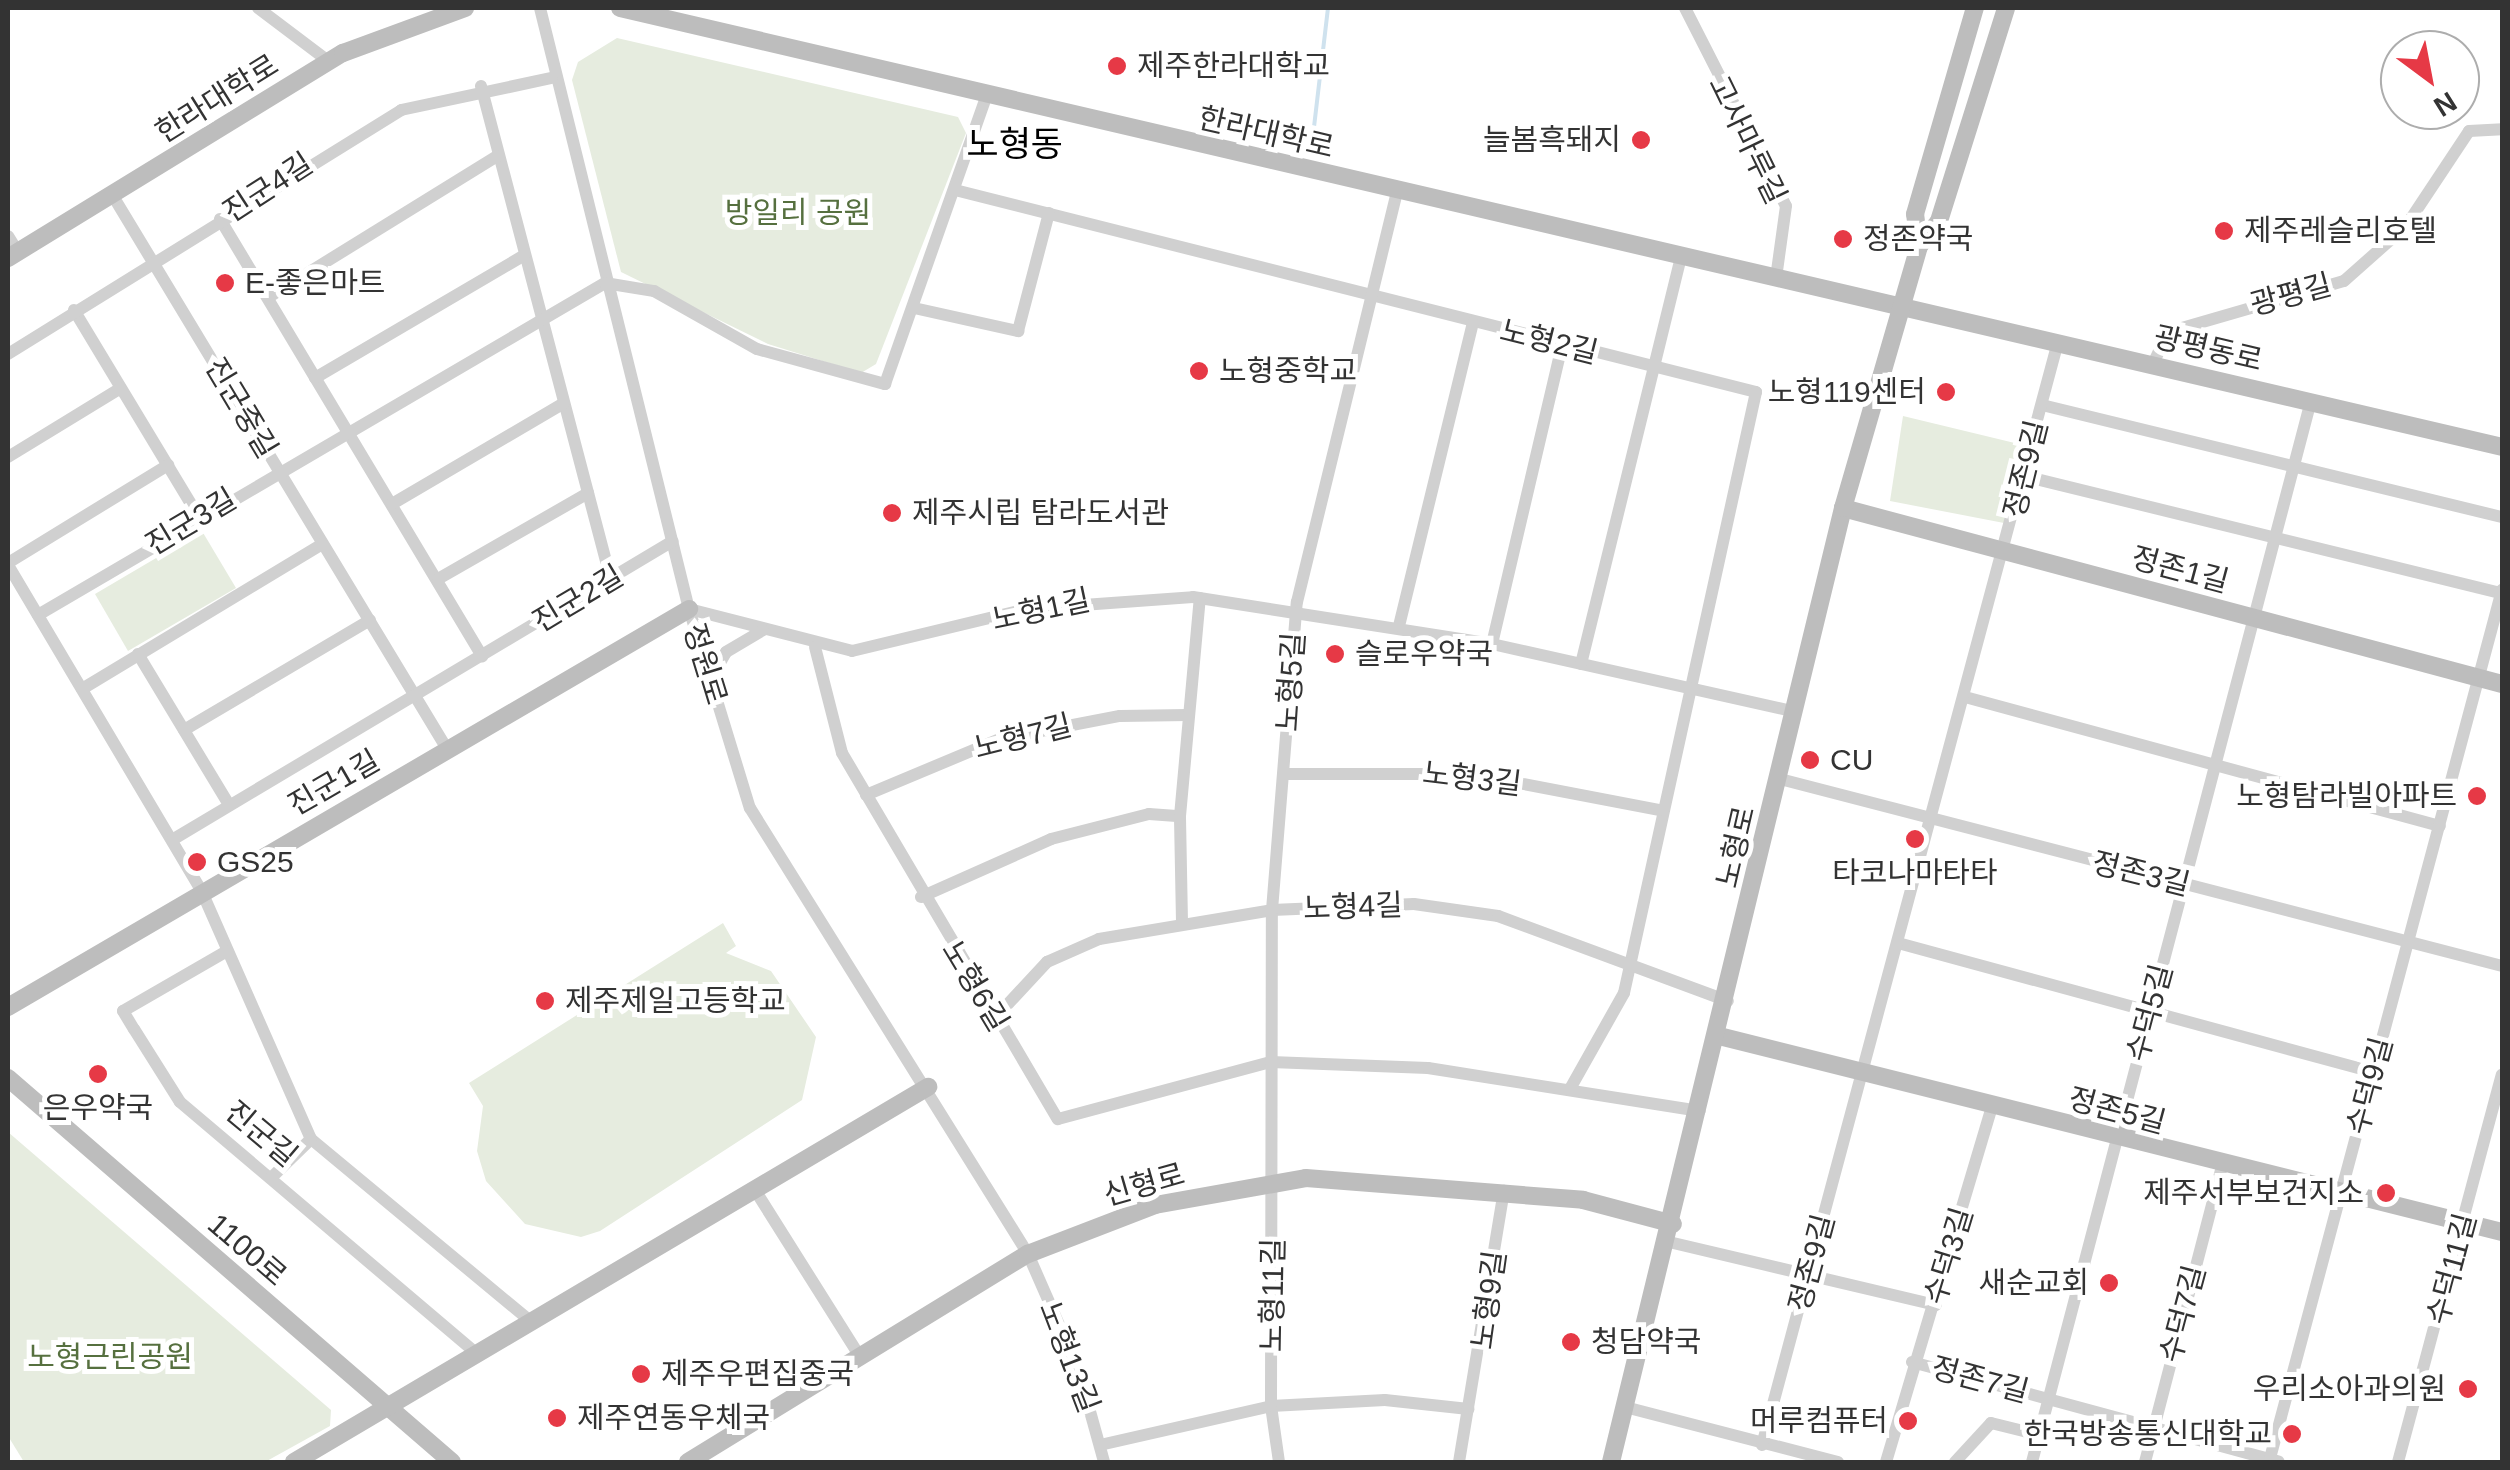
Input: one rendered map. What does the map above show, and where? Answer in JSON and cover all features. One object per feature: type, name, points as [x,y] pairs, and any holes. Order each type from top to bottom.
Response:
[{"type":"main road","name":"한라대학로","points":[[11,249],[112,196],[328,61],[396,27],[465,8]]},
{"type":"main road","name":"한라대학로","points":[[620,8],[1680,258],[1900,305]]},
{"type":"main road","name":"노형로","points":[[1611,1462],[1728,1001],[1843,508],[1918,246],[1916,214],[1975,8]]},
{"type":"main road","name":"노형로","points":[[1918,246],[1939,221],[2006,8]]},
{"type":"main road","name":"광평동로","points":[[1900,305],[2502,448]]},
{"type":"main road","name":"정존1길","points":[[1843,508],[2502,684]]},
{"type":"main road","name":"진군1길","points":[[8,1008],[689,609]]},
{"type":"main road","name":"정존5길","points":[[1719,1036],[2340,1197],[2502,1232]]},
{"type":"main road","name":"1100로","points":[[8,1078],[452,1462]]},
{"type":"main road","points":[[303,1460],[928,1087]]},
{"type":"main road","name":"신형로","points":[[692,1462],[1028,1254],[1155,1206],[1276,1184],[1504,1191],[1671,1233]]},
{"type":"street","points":[[258,8],[328,61]]},
{"type":"street","name":"정원로","points":[[540,8],[552,78],[689,609],[750,808],[928,1087],[1028,1254]]},
{"type":"street","name":"고사마루길","points":[[1685,8],[1786,206],[1776,278]]},
{"type":"street","name":"진군4길","points":[[8,354],[401,110],[481,86],[552,78]]},
{"type":"street","points":[[481,86],[611,580]]},
{"type":"street","points":[[605,283],[654,291],[757,349],[885,384],[960,191],[987,94]]},
{"type":"street","name":"광평길","points":[[2152,364],[2168,332],[2344,281],[2406,226],[2469,132],[2502,129]]},
{"type":"street","points":[[270,297],[497,156]]},
{"type":"street","name":"노형2길","points":[[960,191],[1756,392],[1687,688]]},
{"type":"street","name":"노형5길","points":[[1276,1184],[1271,1062],[1272,910],[1296,608],[1367,296],[1397,192]]},
{"type":"street","name":"진군중길","points":[[112,196],[447,750]]},
{"type":"street","points":[[914,308],[1018,332],[1049,213]]},
{"type":"street","points":[[220,219],[482,656]]},
{"type":"street","points":[[315,378],[525,254]]},
{"type":"street","points":[[1581,664],[1680,258]]},
{"type":"street","name":"진군3길","points":[[38,615],[199,516],[541,316],[605,283]]},
{"type":"street","points":[[74,310],[199,516]]},
{"type":"street","points":[[1399,626],[1474,323]]},
{"type":"street","name":"정존9길","points":[[1762,1444],[2005,552],[2058,342]]},
{"type":"street","points":[[1492,644],[1562,345]]},
{"type":"street","points":[[8,456],[121,388]]},
{"type":"street","name":"수덕5길","points":[[2032,1462],[2311,402]]},
{"type":"street","points":[[392,504],[564,403]]},
{"type":"street","points":[[2042,405],[2502,517]]},
{"type":"street","name":"진군길","points":[[168,465],[8,564],[202,892],[311,1140],[533,1324]]},
{"type":"street","points":[[2024,476],[2277,536]]},
{"type":"street","points":[[438,579],[588,493]]},
{"type":"street","name":"수덕9길","points":[[2272,1462],[2502,592],[2277,536]]},
{"type":"street","name":"진군2길","points":[[172,840],[673,541]]},
{"type":"street","points":[[82,689],[321,545]]},
{"type":"street","name":"노형1길","points":[[689,609],[814,647],[920,640],[1114,596],[1200,598],[1296,608],[1399,626],[1796,712]]},
{"type":"street","points":[[1182,922],[1180,816],[1200,598]]},
{"type":"street","points":[[184,730],[370,620]]},
{"type":"street","points":[[710,680],[726,652],[764,630]]},
{"type":"street","name":"노형6길","points":[[814,647],[842,754],[921,897],[1058,1119],[1271,1062]]},
{"type":"street","points":[[138,654],[229,806]]},
{"type":"street","points":[[1571,1087],[1624,993],[1687,688]]},
{"type":"street","points":[[1966,697],[2440,826]]},
{"type":"street","name":"노형7길","points":[[866,796],[1000,739],[1120,716],[1188,716]]},
{"type":"street","name":"노형3길","points":[[1284,774],[1471,774],[1659,810]]},
{"type":"street","name":"정존3길","points":[[1780,779],[2502,966]]},
{"type":"street","points":[[921,897],[1052,839],[1149,814],[1180,816]]},
{"type":"street","name":"노형4길","points":[[994,1019],[1047,962],[1182,922],[1272,910],[1414,904],[1498,916],[1630,959],[1728,1001]]},
{"type":"street","points":[[1898,943],[2374,1072]]},
{"type":"street","name":"진군길","points":[[227,951],[124,1011],[180,1102],[479,1356]]},
{"type":"street","points":[[1271,1062],[1428,1068],[1571,1087],[1700,1111]]},
{"type":"street","name":"수덕11길","points":[[2398,1462],[2502,1075]]},
{"type":"street","name":"수덕3길","points":[[1886,1462],[1912,1362],[1936,1305],[1992,1106]]},
{"type":"street","points":[[271,1178],[311,1140]]},
{"type":"street","name":"수덕7길","points":[[2144,1462],[2222,1166]]},
{"type":"street","name":"노형11길","points":[[1276,1184],[1271,1406],[1280,1462]]},
{"type":"street","points":[[755,1190],[861,1358]]},
{"type":"street","name":"노형9길","points":[[1459,1462],[1504,1191]]},
{"type":"street","name":"정존7길","points":[[1671,1233],[1936,1305]]},
{"type":"street","name":"노형13길","points":[[1028,1254],[1104,1462]]},
{"type":"street","name":"정존7길","points":[[1912,1362],[2272,1462]]},
{"type":"street","points":[[1100,1445],[1271,1406],[1385,1400],[1469,1408]]},
{"type":"street","points":[[1625,1407],[1838,1462]]},
{"type":"street","points":[[1956,1462],[1990,1423],[2040,1435]]},
{"type":"green space","name":"방일리 공원","points":[[617,38],[958,117],[966,133],[876,364],[861,373],[768,344],[621,272],[572,80],[578,62]]},
{"type":"green space","points":[[1903,416],[2023,445],[2004,523],[1890,501]]},
{"type":"green space","points":[[202,531],[236,588],[128,651],[95,594]]},
{"type":"green space","points":[[723,923],[736,946],[726,953],[771,971],[816,1037],[802,1100],[600,1231],[581,1237],[525,1224],[486,1181],[477,1151],[483,1106],[469,1083]]},
{"type":"green space","name":"노형근린공원","points":[[8,1132],[331,1410],[330,1426],[265,1462],[24,1462],[8,1436]]},
{"type":"waterway","points":[[1312,144],[1328,8]]},
{"type":"place","name":"제주한라대학교","points":[[1117,66]]},
{"type":"place","name":"늘봄흑돼지","points":[[1641,140]]},
{"type":"place","name":"제주레슬리호텔","points":[[2224,231]]},
{"type":"place","name":"정존약국","points":[[1843,239]]},
{"type":"place","name":"E-좋은마트","points":[[225,283]]},
{"type":"place","name":"노형중학교","points":[[1199,371]]},
{"type":"place","name":"노형119센터","points":[[1946,392]]},
{"type":"place","name":"제주시립 탐라도서관","points":[[892,513]]},
{"type":"place","name":"슬로우약국","points":[[1335,654]]},
{"type":"place","name":"CU","points":[[1810,760]]},
{"type":"place","name":"노형탐라빌아파트","points":[[2477,796]]},
{"type":"place","name":"타코나마타타","points":[[1915,839]]},
{"type":"place","name":"GS25","points":[[197,862]]},
{"type":"place","name":"제주제일고등학교","points":[[545,1001]]},
{"type":"place","name":"은우약국","points":[[98,1074]]},
{"type":"place","name":"제주서부보건지소","points":[[2386,1193]]},
{"type":"place","name":"새순교회","points":[[2109,1283]]},
{"type":"place","name":"청담약국","points":[[1571,1342]]},
{"type":"place","name":"제주우편집중국","points":[[641,1374]]},
{"type":"place","name":"우리소아과의원","points":[[2468,1389]]},
{"type":"place","name":"제주연동우체국","points":[[557,1418]]},
{"type":"place","name":"머루컴퓨터","points":[[1908,1421]]},
{"type":"place","name":"한국방송통신대학교","points":[[2292,1434]]},
{"type":"district","name":"노형동","points":[[1015,144]]}]
